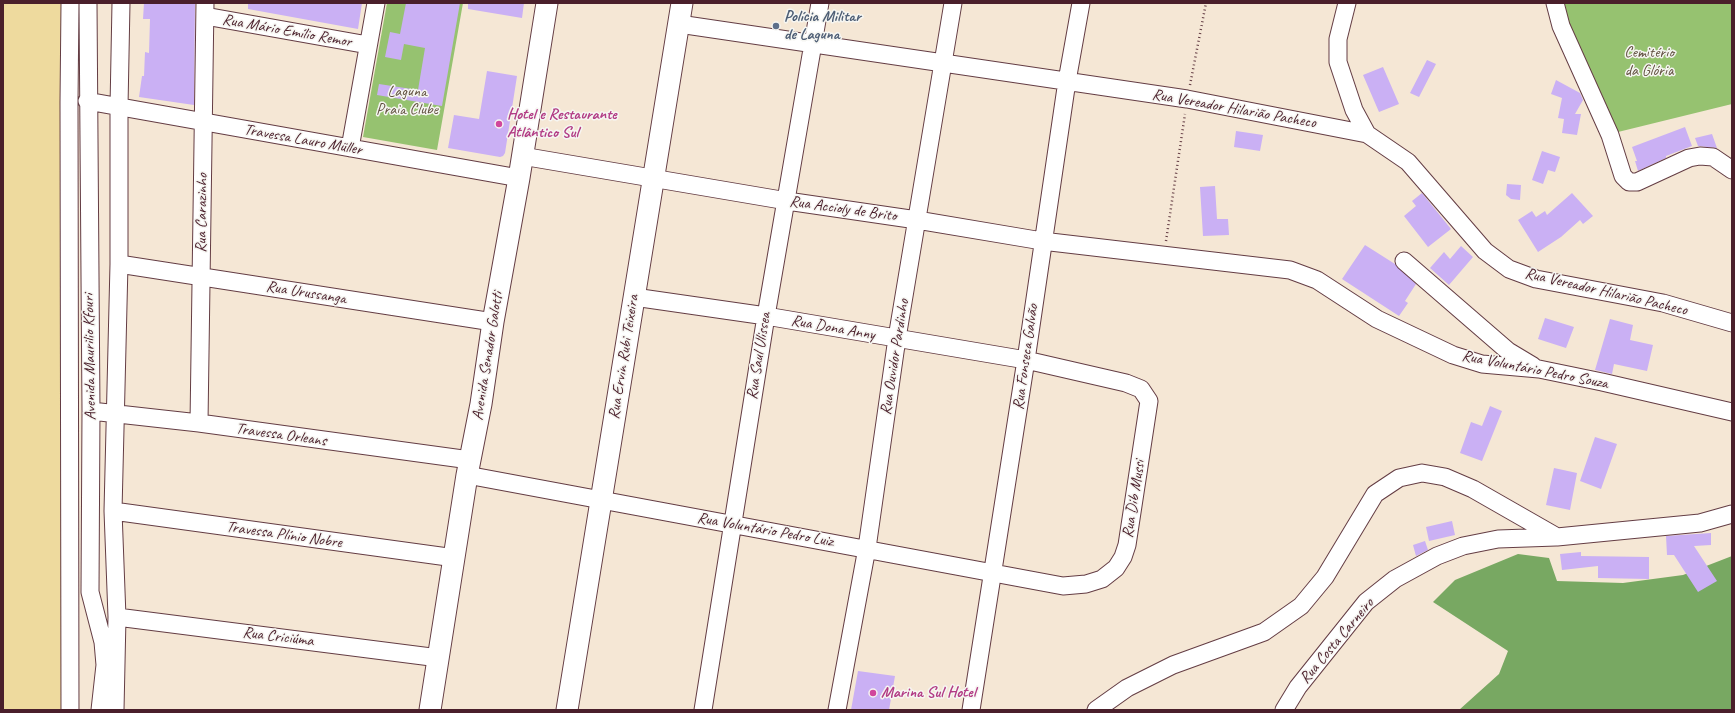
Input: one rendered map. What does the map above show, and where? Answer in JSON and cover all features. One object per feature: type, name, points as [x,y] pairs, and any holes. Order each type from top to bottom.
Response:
[{"type":"main road","name":"Avenida Senador Galotti","points":[[430,710],[547,3]]},
{"type":"main road","name":"Rua Ervin Rubi Teixeira","points":[[567,710],[682,3]]},
{"type":"street","points":[[70,3],[70,710]]},
{"type":"street","name":"Avenida Maurilio Kfouri","points":[[88,3],[87,101],[91,411],[90,592],[102,642],[105,665],[100,710]]},
{"type":"street","name":"Avenida Maurilio Kfouri","points":[[115,710],[117,617],[114,511],[120,264],[119,107],[121,3]]},
{"type":"street","points":[[350,148],[376,3]]},
{"type":"street","name":"Rua Saul Ulissea","points":[[702,710],[766,316],[820,3]]},
{"type":"street","name":"Rua Ouvidor Pardinho","points":[[837,710],[867,548],[897,338],[953,3]]},
{"type":"street","name":"Rua Fonseca Galvão","points":[[971,710],[1026,360],[1066,81],[1081,3]]},
{"type":"street","points":[[1347,3],[1338,39],[1338,62],[1354,110],[1367,134]]},
{"type":"street","points":[[1555,3],[1561,26],[1610,135],[1623,176],[1629,182],[1637,182],[1689,158],[1700,156],[1713,157],[1732,170]]},
{"type":"street","name":"Rua Mário Emílio Remor","points":[[205,10],[368,45]]},
{"type":"street","name":"Rua Carazinho","points":[[199,423],[205,10]]},
{"type":"street","name":"Rua Vereador Hilarião Pacheco","points":[[679,24],[1187,99],[1367,134],[1408,162],[1485,251],[1509,269],[1536,280],[1662,303],[1732,323]]},
{"type":"street","name":"Travessa Lauro Müller","points":[[87,101],[203,123],[519,178]]},
{"type":"street","name":"Rua Accioly de Brito","points":[[522,156],[787,201],[917,220],[1042,241],[1164,255]]},
{"type":"street","name":"Rua Voluntário Pedro Souza","points":[[1164,255],[1290,270],[1317,280],[1376,319],[1453,355],[1482,364],[1539,369],[1732,412]]},
{"type":"street","points":[[1404,261],[1508,351],[1539,369]]},
{"type":"street","name":"Rua Urussanga","points":[[120,264],[494,322]]},
{"type":"street","name":"Rua Dona Anny","points":[[634,297],[766,316],[1026,360],[1126,383]]},
{"type":"street","name":"Rua Dib Mussi","points":[[1063,586],[1086,584],[1102,579],[1116,568],[1123,557],[1127,545],[1149,401],[1141,389],[1126,383]]},
{"type":"street","name":"Travessa Orleans","points":[[91,411],[199,423],[469,467]]},
{"type":"street","name":"Rua Voluntário Pedro Luiz","points":[[469,467],[602,500],[867,548],[1063,586]]},
{"type":"street","points":[[1096,710],[1127,688],[1173,665],[1264,632],[1301,606],[1324,577],[1375,494],[1399,478],[1422,473],[1445,477],[1473,489],[1557,537]]},
{"type":"street","name":"Travessa Plínio Nobre","points":[[114,511],[455,558]]},
{"type":"street","name":"Rua Costa Carneiro","points":[[1284,710],[1298,687],[1366,602],[1395,578],[1437,556],[1463,546],[1498,539],[1557,537],[1700,523],[1732,514]]},
{"type":"street","name":"Rua Criciúma","points":[[117,617],[439,658]]},
{"type":"path","points":[[1164,255],[1187,99],[1206,3]]},
{"type":"green space","name":"Laguna Praia Clube","points":[[387,3],[463,3],[437,150],[363,137]]},
{"type":"green space","name":"Cemitério da Glória","points":[[1559,3],[1732,3],[1732,104],[1618,132]]},
{"type":"green space","points":[[1518,554],[1549,558],[1557,581],[1623,583],[1683,575],[1732,556],[1732,710],[1459,710],[1499,674],[1508,651],[1433,602],[1455,580]]},
{"type":"sand","points":[[3,3],[70,3],[70,710],[3,710]]},
{"type":"building","points":[[144,3],[195,3],[194,105],[139,97],[142,76],[144,76],[145,52],[149,53],[150,19],[143,19]]},
{"type":"building","points":[[248,3],[362,3],[358,29],[248,9]]},
{"type":"building","points":[[406,3],[460,3],[442,106],[377,95],[379,84],[418,90],[425,48],[404,44],[401,60],[385,57],[390,32],[400,34]]},
{"type":"building","points":[[468,3],[524,3],[522,18],[468,9]]},
{"type":"building","points":[[1427,60],[1436,64],[1419,97],[1410,93]]},
{"type":"building","points":[[1383,67],[1399,104],[1379,112],[1363,75]]},
{"type":"building","points":[[487,71],[517,76],[505,153],[500,157],[448,148],[454,115],[479,119]]},
{"type":"building","points":[[1556,80],[1580,93],[1583,100],[1575,114],[1581,114],[1577,135],[1562,133],[1564,119],[1558,118],[1562,98],[1551,94]]},
{"type":"building","points":[[1685,127],[1692,146],[1666,156],[1666,158],[1638,171],[1635,161],[1637,161],[1632,147]]},
{"type":"building","points":[[1236,131],[1263,135],[1260,151],[1234,147]]},
{"type":"building","points":[[1712,134],[1717,148],[1698,146],[1695,138]]},
{"type":"building","points":[[1542,151],[1560,157],[1555,172],[1548,170],[1543,184],[1532,180]]},
{"type":"building","points":[[1507,184],[1521,185],[1520,200],[1511,199],[1506,195]]},
{"type":"building","points":[[1215,186],[1217,219],[1228,219],[1229,235],[1203,236],[1200,187]]},
{"type":"building","points":[[1422,193],[1451,229],[1428,247],[1404,216],[1416,206],[1412,201]]},
{"type":"building","points":[[1572,193],[1593,216],[1583,224],[1580,220],[1561,237],[1538,252],[1518,220],[1532,211],[1536,217],[1545,211],[1547,215]]},
{"type":"building","points":[[1365,245],[1395,264],[1416,284],[1405,301],[1408,303],[1399,316],[1342,279]]},
{"type":"building","points":[[1461,246],[1473,257],[1449,285],[1430,268],[1444,252],[1450,259]]},
{"type":"building","points":[[1545,318],[1574,327],[1566,348],[1538,339]]},
{"type":"building","points":[[1610,319],[1633,325],[1630,340],[1653,345],[1647,371],[1614,364],[1612,374],[1595,370]]},
{"type":"building","points":[[1490,406],[1502,411],[1482,461],[1460,453],[1471,422],[1482,426]]},
{"type":"building","points":[[1595,437],[1617,444],[1601,489],[1580,481]]},
{"type":"building","points":[[1554,468],[1577,473],[1570,510],[1546,505]]},
{"type":"building","points":[[1452,521],[1455,535],[1429,541],[1426,527]]},
{"type":"building","points":[[1711,533],[1711,545],[1694,546],[1717,581],[1698,592],[1674,555],[1667,555],[1666,536]]},
{"type":"building","points":[[1425,541],[1428,550],[1416,556],[1413,545]]},
{"type":"building","points":[[1581,552],[1581,556],[1649,557],[1649,579],[1598,578],[1598,566],[1562,570],[1560,554]]},
{"type":"building","name":"Marina Sul Hotel","points":[[858,671],[895,676],[889,710],[851,710]]},
{"type":"place","name":"Polícia Militar de Laguna","points":[[776,26]]},
{"type":"place","name":"Hotel e Restaurante Atlântico Sul","points":[[499,124]]},
{"type":"place","name":"Marina Sul Hotel","points":[[873,693]]}]
